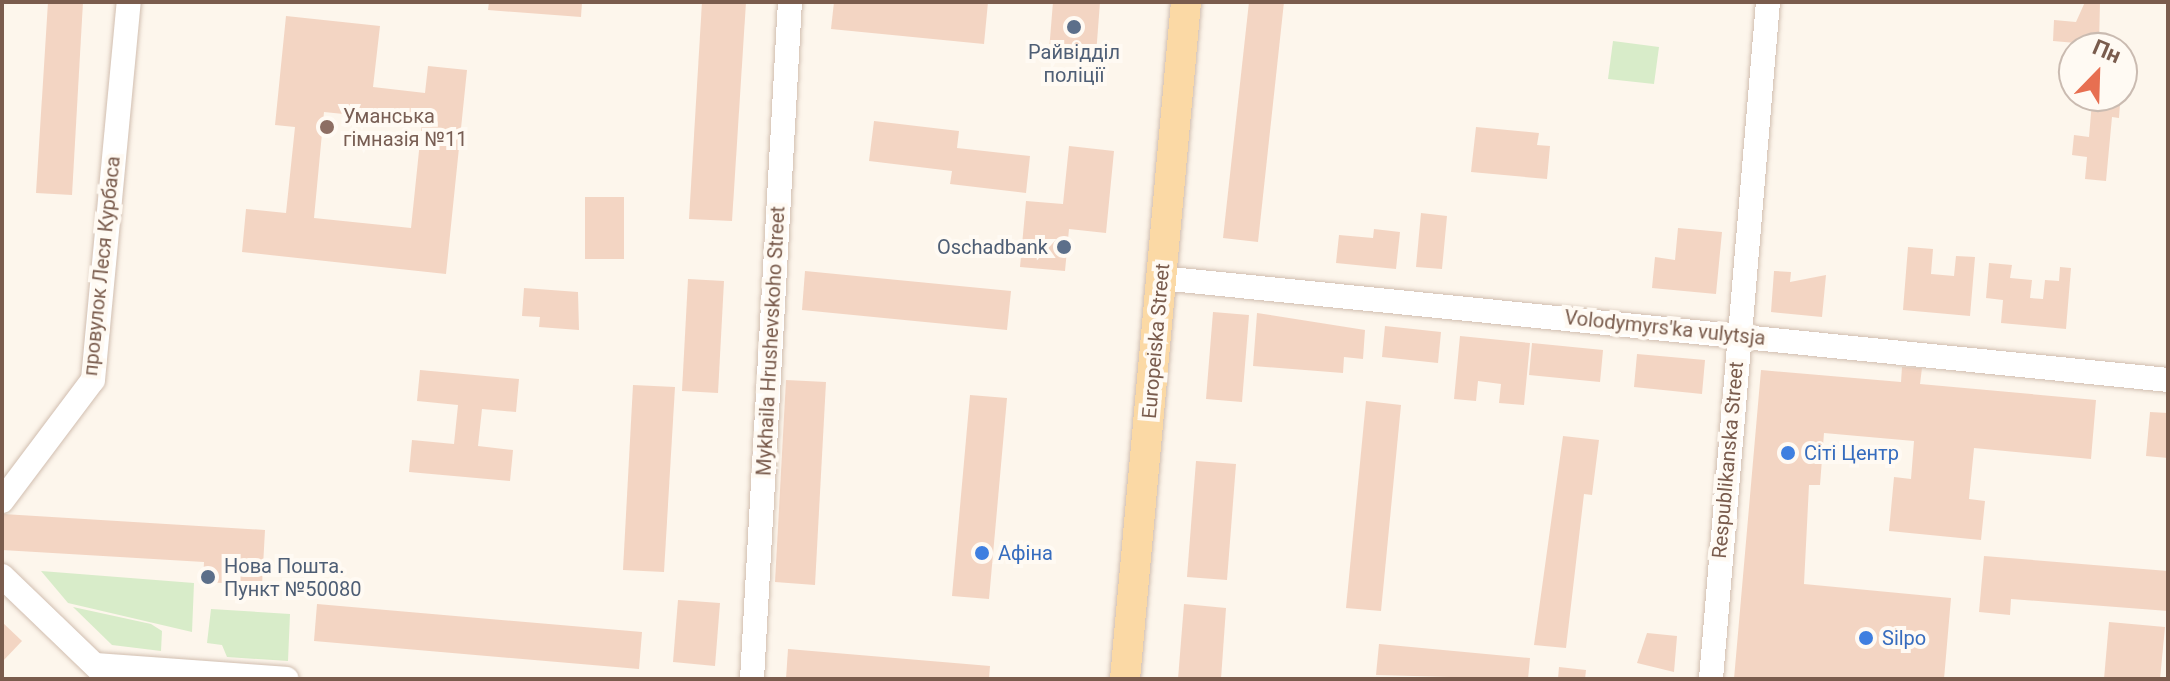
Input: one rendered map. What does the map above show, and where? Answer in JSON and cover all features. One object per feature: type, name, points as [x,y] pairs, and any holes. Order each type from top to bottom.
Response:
[{"type":"main road","name":"Europeiska Street","points":[[1125,679],[1186,2]]},
{"type":"street","name":"провулок Леся Курбаса","points":[[2,501],[93,380],[129,2]]},
{"type":"street","name":"Mykhaila Hrushevskoho Street","points":[[752,679],[790,2]]},
{"type":"street","name":"Respublikanska Street","points":[[1711,679],[1768,2]]},
{"type":"street","name":"Volodymyrs'ka vulytsja","points":[[1161,278],[2168,380]]},
{"type":"street","points":[[2,576],[103,672],[286,679]]},
{"type":"green space","points":[[1613,41],[1659,47],[1654,84],[1608,79]]},
{"type":"green space","points":[[41,571],[194,583],[192,632],[68,603]]},
{"type":"green space","points":[[73,607],[151,624],[162,631],[161,651],[112,645]]},
{"type":"green space","points":[[211,609],[290,614],[288,661],[227,657],[222,645],[207,643]]},
{"type":"building","points":[[48,2],[83,2],[72,195],[36,193]]},
{"type":"building","points":[[489,2],[582,2],[581,17],[488,10]]},
{"type":"building","points":[[702,2],[746,2],[732,221],[689,219]]},
{"type":"building","points":[[834,2],[988,2],[984,44],[831,29]]},
{"type":"building","name":"Райвідділ поліції","points":[[1053,2],[1100,2],[1096,55],[1049,51]]},
{"type":"building","points":[[1249,2],[1284,2],[1258,242],[1223,238]]},
{"type":"building","points":[[2085,2],[2100,2],[2099,32],[2058,32],[2058,41],[2053,41],[2054,20],[2076,22]]},
{"type":"building","points":[[286,16],[380,26],[373,87],[425,93],[428,66],[467,70],[446,274],[242,252],[246,209],[286,213],[295,127],[275,125]],"holes":[[[324,112],[422,122],[411,228],[314,218]]]},
{"type":"building","points":[[2091,112],[2119,112],[2119,118],[2112,117],[2106,181],[2085,179],[2087,157],[2072,155],[2074,135],[2089,137]]},
{"type":"building","points":[[874,121],[959,131],[957,148],[1030,156],[1026,193],[950,184],[952,171],[869,161]]},
{"type":"building","points":[[1476,127],[1539,133],[1537,145],[1550,146],[1547,179],[1471,172]]},
{"type":"building","points":[[1069,146],[1114,151],[1106,233],[1069,229],[1065,271],[1020,267],[1026,201],[1063,204]]},
{"type":"building","points":[[585,197],[624,197],[624,259],[585,259]]},
{"type":"building","points":[[1421,213],[1447,216],[1442,269],[1416,267]]},
{"type":"building","points":[[1678,228],[1722,232],[1716,294],[1652,288],[1655,257],[1675,260]]},
{"type":"building","points":[[1374,229],[1400,232],[1396,269],[1336,263],[1339,235],[1373,238]]},
{"type":"building","points":[[1908,247],[1933,249],[1931,274],[1954,276],[1956,256],[1975,257],[1970,316],[1903,310]]},
{"type":"building","points":[[1989,263],[2012,265],[2010,278],[2032,280],[2030,298],[2043,299],[2045,280],[2059,281],[2060,267],[2071,268],[2066,329],[2001,323],[2003,300],[1986,298]]},
{"type":"building","points":[[805,271],[1011,291],[1007,330],[802,310]]},
{"type":"building","points":[[1774,271],[1791,272],[1790,282],[1826,275],[1822,317],[1771,312]]},
{"type":"building","points":[[688,279],[724,281],[718,393],[682,391]]},
{"type":"building","points":[[524,288],[578,292],[579,330],[539,327],[540,317],[522,316]]},
{"type":"building","points":[[1213,312],[1249,315],[1242,402],[1206,399]]},
{"type":"building","points":[[1257,313],[1365,330],[1363,359],[1344,357],[1343,373],[1253,366]]},
{"type":"building","points":[[1385,326],[1441,332],[1438,363],[1382,357]]},
{"type":"building","points":[[1460,336],[1530,343],[1524,405],[1499,403],[1501,384],[1478,381],[1476,401],[1454,399]]},
{"type":"building","points":[[1532,343],[1603,350],[1600,382],[1529,375]]},
{"type":"building","points":[[1637,354],[1705,360],[1702,394],[1634,387]]},
{"type":"building","points":[[1902,367],[1922,368],[1920,384],[2096,400],[2091,459],[1974,448],[1969,499],[1985,501],[1981,540],[1889,531],[1894,477],[1911,479],[1914,441],[1824,433],[1820,485],[1809,485],[1804,584],[1951,598],[1944,679],[1734,679],[1761,370],[1901,382]]},
{"type":"building","points":[[420,370],[519,379],[516,412],[482,409],[478,446],[513,450],[510,481],[409,472],[412,440],[454,444],[458,405],[417,401]]},
{"type":"building","points":[[786,380],[826,382],[815,585],[775,582]]},
{"type":"building","points":[[633,385],[675,387],[664,572],[623,570]]},
{"type":"building","points":[[970,395],[1007,398],[989,599],[952,596]]},
{"type":"building","points":[[1366,401],[1401,405],[1381,611],[1346,608]]},
{"type":"building","points":[[2150,412],[2168,413],[2168,458],[2146,456]]},
{"type":"building","points":[[1563,436],[1599,440],[1592,495],[1584,494],[1566,648],[1534,645]]},
{"type":"building","points":[[1196,461],[1236,464],[1227,580],[1187,577]]},
{"type":"building","points":[[3,514],[265,530],[262,585],[203,582],[204,562],[2,550]]},
{"type":"building","points":[[1984,556],[2168,571],[2168,611],[2011,599],[2010,615],[1979,612]]},
{"type":"building","points":[[678,600],[720,603],[715,666],[673,662]]},
{"type":"building","points":[[317,604],[642,632],[639,669],[314,641]]},
{"type":"building","points":[[1184,604],[1226,608],[1221,679],[1178,679]]},
{"type":"building","points":[[2,622],[22,641],[2,662]]},
{"type":"building","points":[[2109,622],[2165,627],[2160,679],[2104,679]]},
{"type":"building","points":[[1647,633],[1677,636],[1674,672],[1637,663]]},
{"type":"building","points":[[1379,644],[1530,658],[1528,679],[1376,675]]},
{"type":"building","points":[[788,649],[990,666],[989,679],[786,679]]},
{"type":"building","points":[[1559,667],[1586,670],[1585,679],[1558,679]]},
{"type":"place","name":"Райвідділ поліції","points":[[1074,27]]},
{"type":"place","name":"Уманська гімназія №11","points":[[327,127]]},
{"type":"place","name":"Oschadbank","points":[[1064,247]]},
{"type":"place","name":"Сіті Центр","points":[[1788,453]]},
{"type":"place","name":"Афіна","points":[[982,553]]},
{"type":"place","name":"Нова Пошта. Пункт №50080","points":[[208,577]]},
{"type":"place","name":"Silpo","points":[[1866,638]]}]
